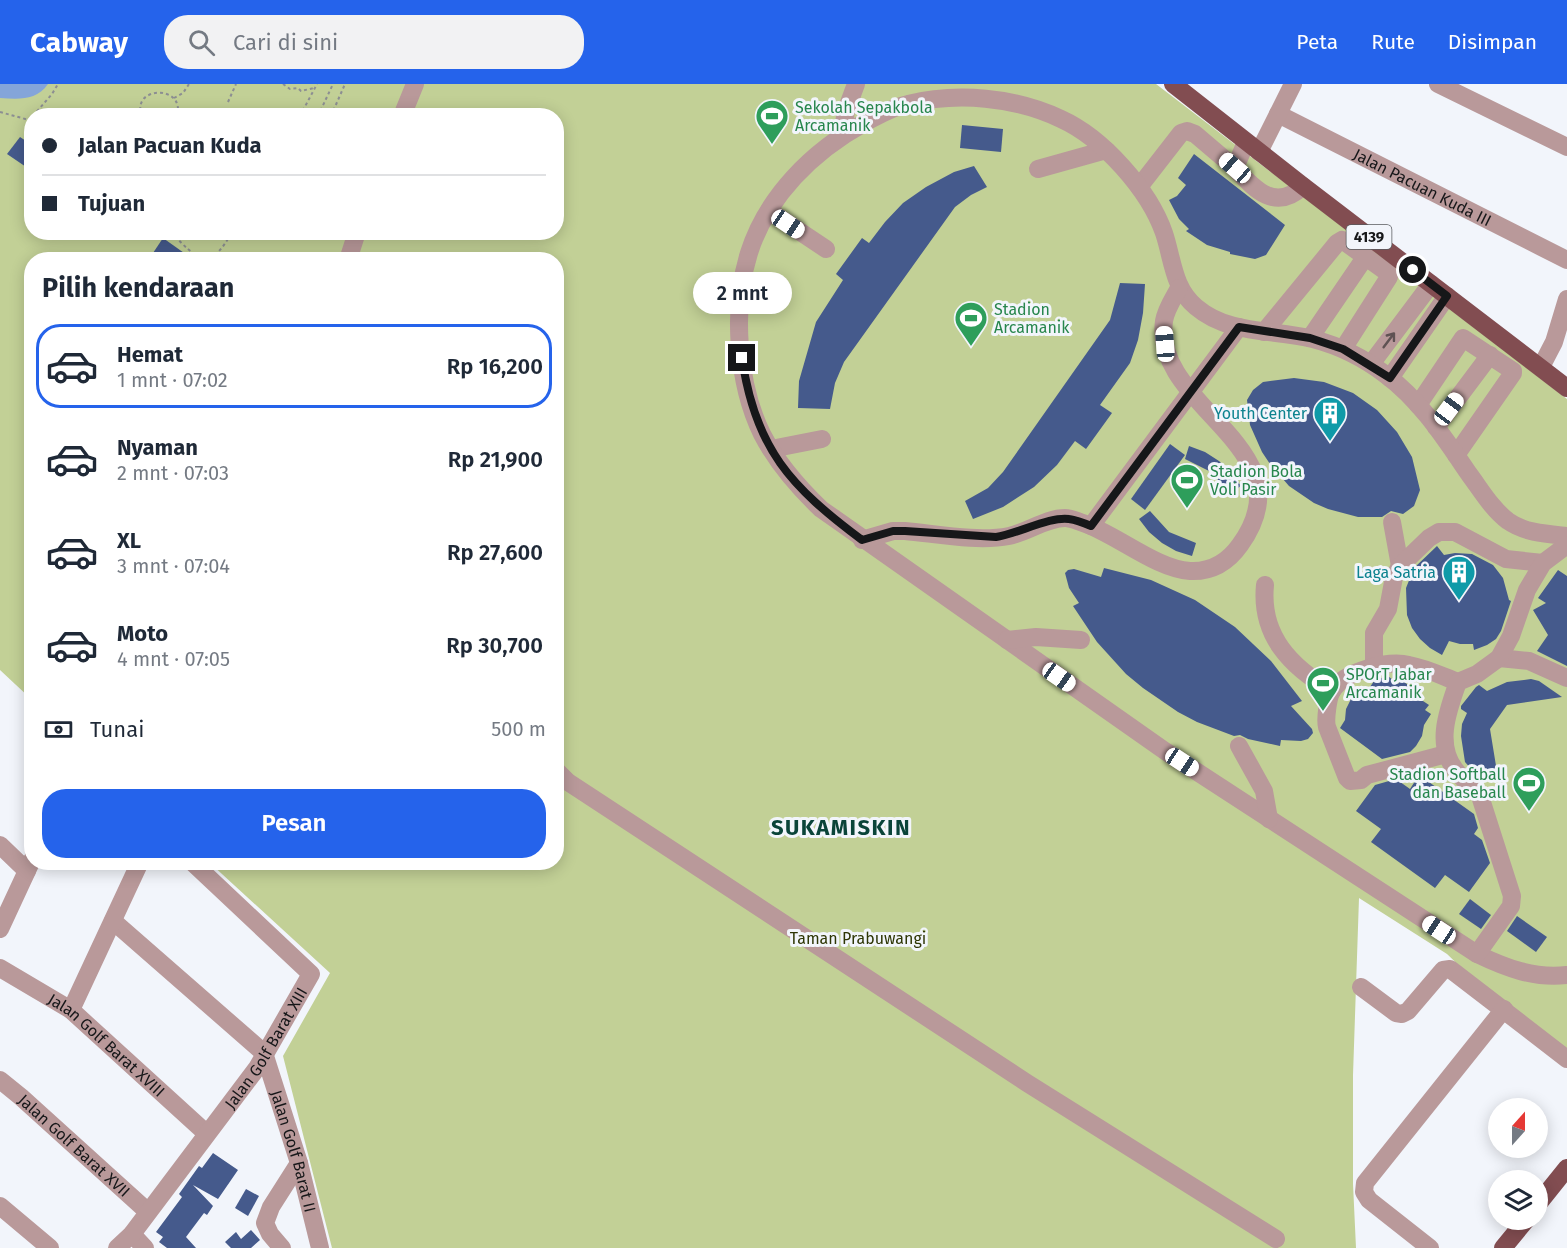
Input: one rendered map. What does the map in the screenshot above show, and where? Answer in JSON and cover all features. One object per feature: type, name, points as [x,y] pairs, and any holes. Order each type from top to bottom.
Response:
[{"type":"main road","name":"4139","points":[[1173,84],[1567,388]]},
{"type":"main road","points":[[1548,1192],[1567,1168]]},
{"type":"main road","points":[[1503,1248],[1518,1230]]},
{"type":"street","points":[[405,108],[415,84]]},
{"type":"street","points":[[842,135],[846,111],[856,84]]},
{"type":"street","points":[[1235,168],[1278,114],[1293,84]]},
{"type":"street","points":[[1438,84],[1567,147]]},
{"type":"street","points":[[1567,537],[1528,531],[1509,522],[1494,508],[1418,405],[1390,378],[1371,364],[1343,349],[1310,338],[1264,332],[1217,321],[1194,306],[1179,288],[1164,231],[1139,187],[1106,150],[1063,119],[1018,104],[972,98],[935,98],[903,105],[842,135],[806,164],[769,211],[758,230],[749,255],[741,300],[740,341],[744,375],[753,411],[771,449],[796,486],[821,509],[862,540],[1165,751],[1477,954],[1529,974],[1554,977],[1567,975]]},
{"type":"street","name":"Jalan Pacuan Kuda III","points":[[1278,114],[1567,260]]},
{"type":"street","points":[[1139,187],[1181,134],[1187,131],[1195,134],[1235,168],[1250,185],[1270,197],[1282,199],[1303,186]]},
{"type":"street","points":[[1038,168],[1106,150]]},
{"type":"street","points":[[769,211],[826,249]]},
{"type":"street","points":[[1264,332],[1339,241],[1344,241],[1388,273],[1389,279],[1343,349]]},
{"type":"street","points":[[1310,338],[1366,256]]},
{"type":"street","points":[[1371,364],[1431,284]]},
{"type":"street","points":[[862,540],[893,531],[996,537],[1010,535],[1057,519],[1068,518],[1091,526],[1176,568],[1191,571],[1224,563],[1234,553],[1253,525],[1257,491],[1255,477],[1251,465],[1241,450],[1190,394],[1171,361],[1165,344],[1163,323],[1165,314],[1179,288]]},
{"type":"street","points":[[1390,378],[1447,296]]},
{"type":"street","points":[[1541,367],[1554,342],[1567,299]]},
{"type":"street","points":[[1091,526],[1239,327]]},
{"type":"street","points":[[1418,405],[1462,339],[1490,355],[1513,373],[1456,455]]},
{"type":"street","points":[[1436,427],[1490,355]]},
{"type":"street","points":[[771,449],[822,439]]},
{"type":"street","points":[[1392,522],[1400,566]]},
{"type":"street","points":[[1374,666],[1374,633],[1388,609],[1392,582],[1400,566],[1429,538],[1448,531],[1465,536],[1506,559],[1543,563]]},
{"type":"street","points":[[1446,754],[1367,775],[1361,780],[1350,781],[1326,723],[1332,691],[1348,678],[1374,666],[1409,664],[1458,682],[1477,674],[1499,658],[1511,636],[1527,590],[1543,563],[1567,545]]},
{"type":"street","points":[[1506,559],[1527,590]]},
{"type":"street","points":[[1265,585],[1267,621],[1280,646],[1300,669],[1332,691]]},
{"type":"street","points":[[1007,640],[1044,636],[1081,640]]},
{"type":"street","points":[[1499,658],[1529,660],[1567,678]]},
{"type":"street","points":[[1458,682],[1446,719],[1446,754],[1457,773],[1480,796],[1512,896],[1511,906],[1477,954]]},
{"type":"street","points":[[1239,746],[1264,791],[1269,819]]},
{"type":"street","points":[[564,779],[937,1025],[1276,1239]]},
{"type":"street","points":[[0,845],[24,862]]},
{"type":"street","points":[[0,929],[5,906],[26,870]]},
{"type":"street","points":[[71,1010],[136,870]]},
{"type":"street","name":"Jalan Golf Barat XIII","points":[[117,1248],[132,1234],[147,1211],[257,1068],[311,977],[311,971],[201,870]]},
{"type":"street","points":[[113,921],[264,1053]]},
{"type":"street","name":"Jalan Golf Barat XVIII","points":[[0,968],[71,1010],[206,1134]]},
{"type":"street","points":[[1361,987],[1396,1013],[1402,1014],[1408,1011],[1443,970],[1450,969],[1567,1059]]},
{"type":"street","points":[[1430,1248],[1369,1200],[1364,1192],[1365,1183],[1504,1009]]},
{"type":"street","name":"Jalan Golf Barat II","points":[[264,1053],[299,1164],[320,1248]]},
{"type":"street","name":"Jalan Golf Barat XVII","points":[[0,1080],[147,1211]]},
{"type":"street","points":[[282,1248],[270,1234],[265,1223],[272,1207],[299,1164]]},
{"type":"street","points":[[0,1206],[47,1247]]},
{"type":"street","points":[[132,1234],[145,1248]]},
{"type":"path","points":[[40,108],[58,84]]},
{"type":"path","points":[[174,98],[183,93],[189,84]]},
{"type":"path","points":[[228,102],[236,84]]},
{"type":"path","points":[[283,84],[290,89],[298,88],[302,91],[314,88]]},
{"type":"path","points":[[304,108],[316,84]]},
{"type":"path","points":[[322,108],[333,84]]},
{"type":"path","points":[[334,108],[345,84]]},
{"type":"path","points":[[141,108],[143,99],[152,92],[164,91],[174,98],[178,108]]},
{"type":"path","points":[[0,112],[24,117]]},
{"type":"path","points":[[179,240],[191,252]]},
{"type":"green space","name":"Taman Prabuwangi","points":[[0,84],[1156,84],[1567,399],[1567,1055],[1504,1009],[1447,954],[1359,898],[1353,1075],[1353,1184],[1356,1248],[332,1248],[283,1056],[330,973],[218,870],[564,870],[564,252],[24,252],[24,692],[0,670]]},
{"type":"water","points":[[0,84],[48,84],[38,94],[14,99],[0,98]]},
{"type":"building","points":[[962,125],[1003,129],[1001,152],[960,148]]},
{"type":"building","points":[[20,137],[24,140],[24,166],[7,154]]},
{"type":"building","points":[[1194,154],[1285,225],[1266,255],[1255,259],[1230,254],[1230,252],[1207,245],[1186,231],[1189,229],[1179,219],[1169,200],[1177,196],[1186,185],[1178,178]]},
{"type":"building","points":[[974,166],[987,187],[955,207],[844,362],[835,383],[830,409],[798,408],[799,381],[816,322],[843,280],[836,274],[862,238],[869,243],[903,203],[926,187],[954,172]]},
{"type":"building","points":[[162,240],[166,240],[183,252],[154,252]]},
{"type":"building","points":[[1120,283],[1145,284],[1138,340],[1130,363],[1100,405],[1112,413],[1086,449],[1075,441],[1057,465],[1034,487],[1003,507],[973,519],[965,501],[988,488],[1003,472],[1110,320]]},
{"type":"building","name":"Youth Center","points":[[1294,378],[1324,382],[1353,393],[1377,410],[1397,432],[1412,457],[1420,490],[1414,506],[1403,514],[1391,511],[1382,517],[1358,517],[1314,503],[1289,486],[1262,452],[1250,425],[1247,400],[1253,390],[1263,382]]},
{"type":"building","points":[[1170,444],[1185,455],[1145,510],[1131,499]]},
{"type":"building","points":[[1189,446],[1219,461],[1241,486],[1230,493],[1211,472],[1185,459]]},
{"type":"building","points":[[1150,511],[1169,532],[1196,543],[1192,556],[1176,551],[1149,532],[1139,519]]},
{"type":"building","name":"Laga Satria","points":[[1437,546],[1444,555],[1472,554],[1493,565],[1503,578],[1511,601],[1501,631],[1496,639],[1487,645],[1474,650],[1473,644],[1449,641],[1442,655],[1420,639],[1412,628],[1407,615],[1406,588],[1414,568]]},
{"type":"building","points":[[1104,568],[1151,580],[1195,600],[1235,627],[1271,661],[1302,701],[1291,706],[1313,733],[1308,739],[1301,741],[1281,740],[1280,746],[1240,735],[1234,736],[1178,712],[1143,688],[1126,674],[1097,642],[1073,606],[1079,603],[1069,588],[1065,573],[1074,569],[1101,577]]},
{"type":"building","points":[[1558,570],[1567,576],[1567,666],[1537,651],[1548,635],[1533,610],[1546,603],[1538,598]]},
{"type":"building","points":[[1385,676],[1398,684],[1401,680],[1420,693],[1417,697],[1429,705],[1425,710],[1431,714],[1424,725],[1422,736],[1410,752],[1382,759],[1340,728],[1345,720],[1346,709],[1351,699],[1359,691],[1370,687],[1376,678],[1383,679]]},
{"type":"building","points":[[1531,679],[1539,681],[1562,697],[1507,705],[1490,729],[1498,778],[1488,780],[1472,770],[1465,762],[1461,736],[1462,724],[1467,713],[1461,709],[1461,706],[1479,685],[1487,691],[1507,682]]},
{"type":"building","points":[[1419,775],[1474,814],[1478,828],[1474,834],[1482,840],[1490,863],[1469,892],[1445,875],[1435,888],[1371,842],[1381,829],[1356,811],[1375,785],[1396,779],[1410,789]]},
{"type":"building","points":[[1470,899],[1491,915],[1481,929],[1459,914]]},
{"type":"building","points":[[1517,916],[1547,937],[1536,952],[1507,931]]},
{"type":"building","points":[[213,1153],[238,1170],[218,1199],[193,1185],[213,1206],[207,1215],[204,1213],[186,1237],[196,1248],[167,1248],[159,1242],[163,1237],[156,1232],[182,1197],[179,1194],[199,1166],[202,1168]]},
{"type":"building","points":[[246,1189],[259,1196],[248,1216],[235,1208]]},
{"type":"building","points":[[251,1230],[260,1240],[251,1248],[231,1248],[225,1242],[236,1232],[241,1239]]},
{"type":"place","name":"Sekolah Sepakbola Arcamanik","points":[[772,145]]},
{"type":"place","name":"Stadion Arcamanik","points":[[971,347]]},
{"type":"place","name":"Youth Center","points":[[1330,442]]},
{"type":"place","name":"Stadion Bola Voli Pasir","points":[[1187,509]]},
{"type":"place","name":"Laga Satria","points":[[1459,601]]},
{"type":"place","name":"SPOrT Jabar Arcamanik","points":[[1323,712]]},
{"type":"place","name":"Stadion Softball dan Baseball","points":[[1529,812]]},
{"type":"district","name":"SUKAMISKIN","points":[[841,827]]},
{"type":"route","points":[[742,358],[753,411],[762,434],[778,462],[796,486],[821,509],[862,540],[893,531],[982,538],[996,537],[1010,535],[1057,519],[1068,518],[1091,526],[1239,327],[1310,338],[1343,349],[1371,364],[1390,378],[1447,296],[1413,270]]}]
